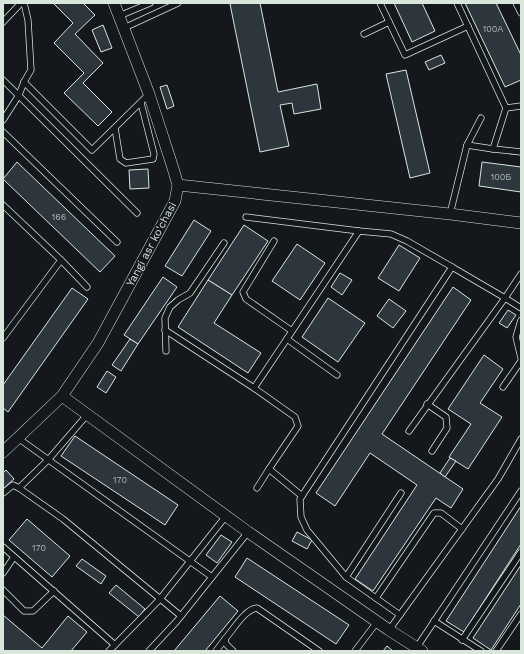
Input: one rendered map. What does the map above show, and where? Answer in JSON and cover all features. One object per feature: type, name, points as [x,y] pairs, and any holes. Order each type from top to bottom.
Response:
[{"type":"street","points":[[114,3],[149,94],[178,185],[521,223]]},
{"type":"street","name":"Yangi asr ko'chasi","points":[[4,448],[18,438],[62,396],[98,343],[175,201],[178,185]]},
{"type":"street","points":[[62,396],[248,532],[389,630],[419,649]]},
{"type":"lane","points":[[3,22],[21,3]]},
{"type":"lane","points":[[3,120],[19,95],[31,70],[28,20],[24,3]]},
{"type":"lane","points":[[133,3],[136,9]]},
{"type":"lane","points":[[119,16],[150,3]]},
{"type":"lane","points":[[124,28],[178,3]]},
{"type":"lane","points":[[380,3],[405,55],[468,26]]},
{"type":"lane","points":[[457,3],[506,108],[493,149]]},
{"type":"lane","points":[[516,3],[521,13]]},
{"type":"lane","points":[[364,34],[389,22]]},
{"type":"lane","points":[[3,80],[137,213]]},
{"type":"lane","points":[[24,82],[92,150],[149,94]]},
{"type":"lane","points":[[115,128],[120,159],[126,163],[152,159],[154,154],[140,103]]},
{"type":"lane","points":[[506,108],[521,106]]},
{"type":"lane","points":[[450,214],[467,145],[482,118]]},
{"type":"lane","points":[[3,132],[117,242]]},
{"type":"lane","points":[[467,145],[521,152]]},
{"type":"lane","points":[[3,205],[87,287]]},
{"type":"lane","points":[[246,217],[391,234],[452,267],[521,308]]},
{"type":"lane","points":[[254,388],[359,231]]},
{"type":"lane","points":[[274,241],[243,292],[246,299],[292,331]]},
{"type":"lane","points":[[166,351],[165,318],[170,307],[190,293],[224,243]]},
{"type":"lane","points":[[3,338],[61,260]]},
{"type":"lane","points":[[400,615],[346,577],[307,530],[301,517],[300,499],[452,267]]},
{"type":"lane","points":[[409,431],[521,274]]},
{"type":"lane","points":[[521,320],[516,337],[521,358]]},
{"type":"lane","points":[[165,330],[254,388],[295,417],[298,426],[257,488]]},
{"type":"lane","points":[[287,339],[337,375]]},
{"type":"lane","points":[[503,388],[521,361]]},
{"type":"lane","points":[[427,404],[446,417],[447,428],[432,451]]},
{"type":"lane","points":[[19,488],[48,460],[87,415]]},
{"type":"lane","points":[[18,438],[212,577]]},
{"type":"lane","points":[[389,630],[498,479],[521,440]]},
{"type":"lane","points":[[270,469],[302,496]]},
{"type":"lane","points":[[3,493],[13,485],[19,488],[63,519],[181,616]]},
{"type":"lane","points":[[419,649],[434,621],[521,491]]},
{"type":"lane","points":[[346,577],[402,493]]},
{"type":"lane","points":[[376,598],[434,513],[441,513],[462,529]]},
{"type":"lane","points":[[110,651],[160,599],[191,562],[226,516]]},
{"type":"lane","points":[[149,651],[181,616],[248,532]]},
{"type":"lane","points":[[3,548],[115,645]]},
{"type":"lane","points":[[462,640],[521,552]]},
{"type":"lane","points":[[3,573],[14,557]]},
{"type":"lane","points":[[3,590],[24,611],[33,611],[54,591]]},
{"type":"lane","points":[[216,651],[247,612],[252,608],[257,608],[319,651]]},
{"type":"lane","points":[[496,651],[521,614]]},
{"type":"lane","points":[[434,621],[481,651]]},
{"type":"lane","points":[[355,651],[378,622]]},
{"type":"lane","points":[[225,639],[226,644],[233,651]]},
{"type":"building","points":[[53,3],[83,3],[95,15],[75,34],[103,63],[83,83],[112,112],[98,126],[64,93],[84,73],[54,43],[73,23]]},
{"type":"building","points":[[260,3],[278,92],[317,84],[321,109],[294,114],[292,103],[280,105],[289,146],[260,152],[230,4]]},
{"type":"building","points":[[394,3],[422,3],[435,31],[412,42]]},
{"type":"building","points":[[465,3],[496,3],[521,55],[521,80],[505,87]]},
{"type":"building","points":[[103,25],[112,48],[101,52],[92,30]]},
{"type":"building","points":[[441,55],[445,63],[429,70],[425,62]]},
{"type":"building","points":[[406,70],[430,173],[410,178],[386,74]]},
{"type":"building","points":[[167,85],[174,106],[167,109],[160,87]]},
{"type":"building","points":[[17,162],[115,256],[100,272],[3,179]]},
{"type":"building","points":[[482,162],[521,167],[521,192],[479,186]]},
{"type":"building","points":[[148,169],[149,188],[130,189],[129,170]]},
{"type":"building","points":[[194,220],[211,231],[182,276],[165,266]]},
{"type":"building","points":[[244,225],[268,241],[232,295],[208,280]]},
{"type":"building","points":[[297,244],[325,263],[300,300],[272,281]]},
{"type":"building","points":[[399,245],[420,258],[399,291],[378,278]]},
{"type":"building","points":[[340,273],[352,280],[342,295],[331,287]]},
{"type":"building","points":[[163,277],[177,287],[138,344],[124,335]]},
{"type":"building","points":[[208,280],[232,295],[214,323],[261,353],[248,373],[178,327]]},
{"type":"building","points":[[453,287],[471,300],[382,434],[463,489],[451,508],[436,498],[373,591],[355,579],[417,485],[370,453],[335,506],[316,493]]},
{"type":"building","points":[[72,288],[88,299],[8,412],[3,408],[3,385]]},
{"type":"building","points":[[328,298],[365,323],[338,362],[302,337]]},
{"type":"building","points":[[389,299],[406,311],[393,328],[377,316]]},
{"type":"building","points":[[508,310],[516,315],[507,328],[499,323]]},
{"type":"building","points":[[130,339],[138,344],[121,371],[112,365]]},
{"type":"building","points":[[484,355],[503,369],[480,403],[502,417],[468,469],[449,457],[471,424],[448,409]]},
{"type":"building","points":[[107,371],[116,377],[106,393],[97,387]]},
{"type":"building","points":[[75,436],[178,505],[165,525],[61,456]]},
{"type":"building","points":[[450,458],[456,461],[445,477],[440,473]]},
{"type":"building","points":[[6,470],[14,479],[3,489],[3,473]]},
{"type":"building","points":[[521,506],[521,544],[464,632],[446,621]]},
{"type":"building","points":[[27,519],[70,556],[52,577],[9,540]]},
{"type":"building","points":[[297,532],[312,540],[307,549],[292,541]]},
{"type":"building","points":[[221,535],[232,542],[217,563],[206,555]]},
{"type":"building","points":[[247,558],[349,625],[336,644],[235,577]]},
{"type":"building","points":[[82,559],[106,576],[101,584],[76,566]]},
{"type":"building","points":[[521,565],[521,604],[491,650],[473,638]]},
{"type":"building","points":[[116,585],[145,609],[139,617],[109,593]]},
{"type":"building","points":[[220,596],[238,611],[205,651],[174,651]]},
{"type":"building","points":[[3,615],[42,648],[68,616],[87,632],[71,651],[3,651]]},
{"type":"building","points":[[387,646],[393,651],[383,651]]}]
